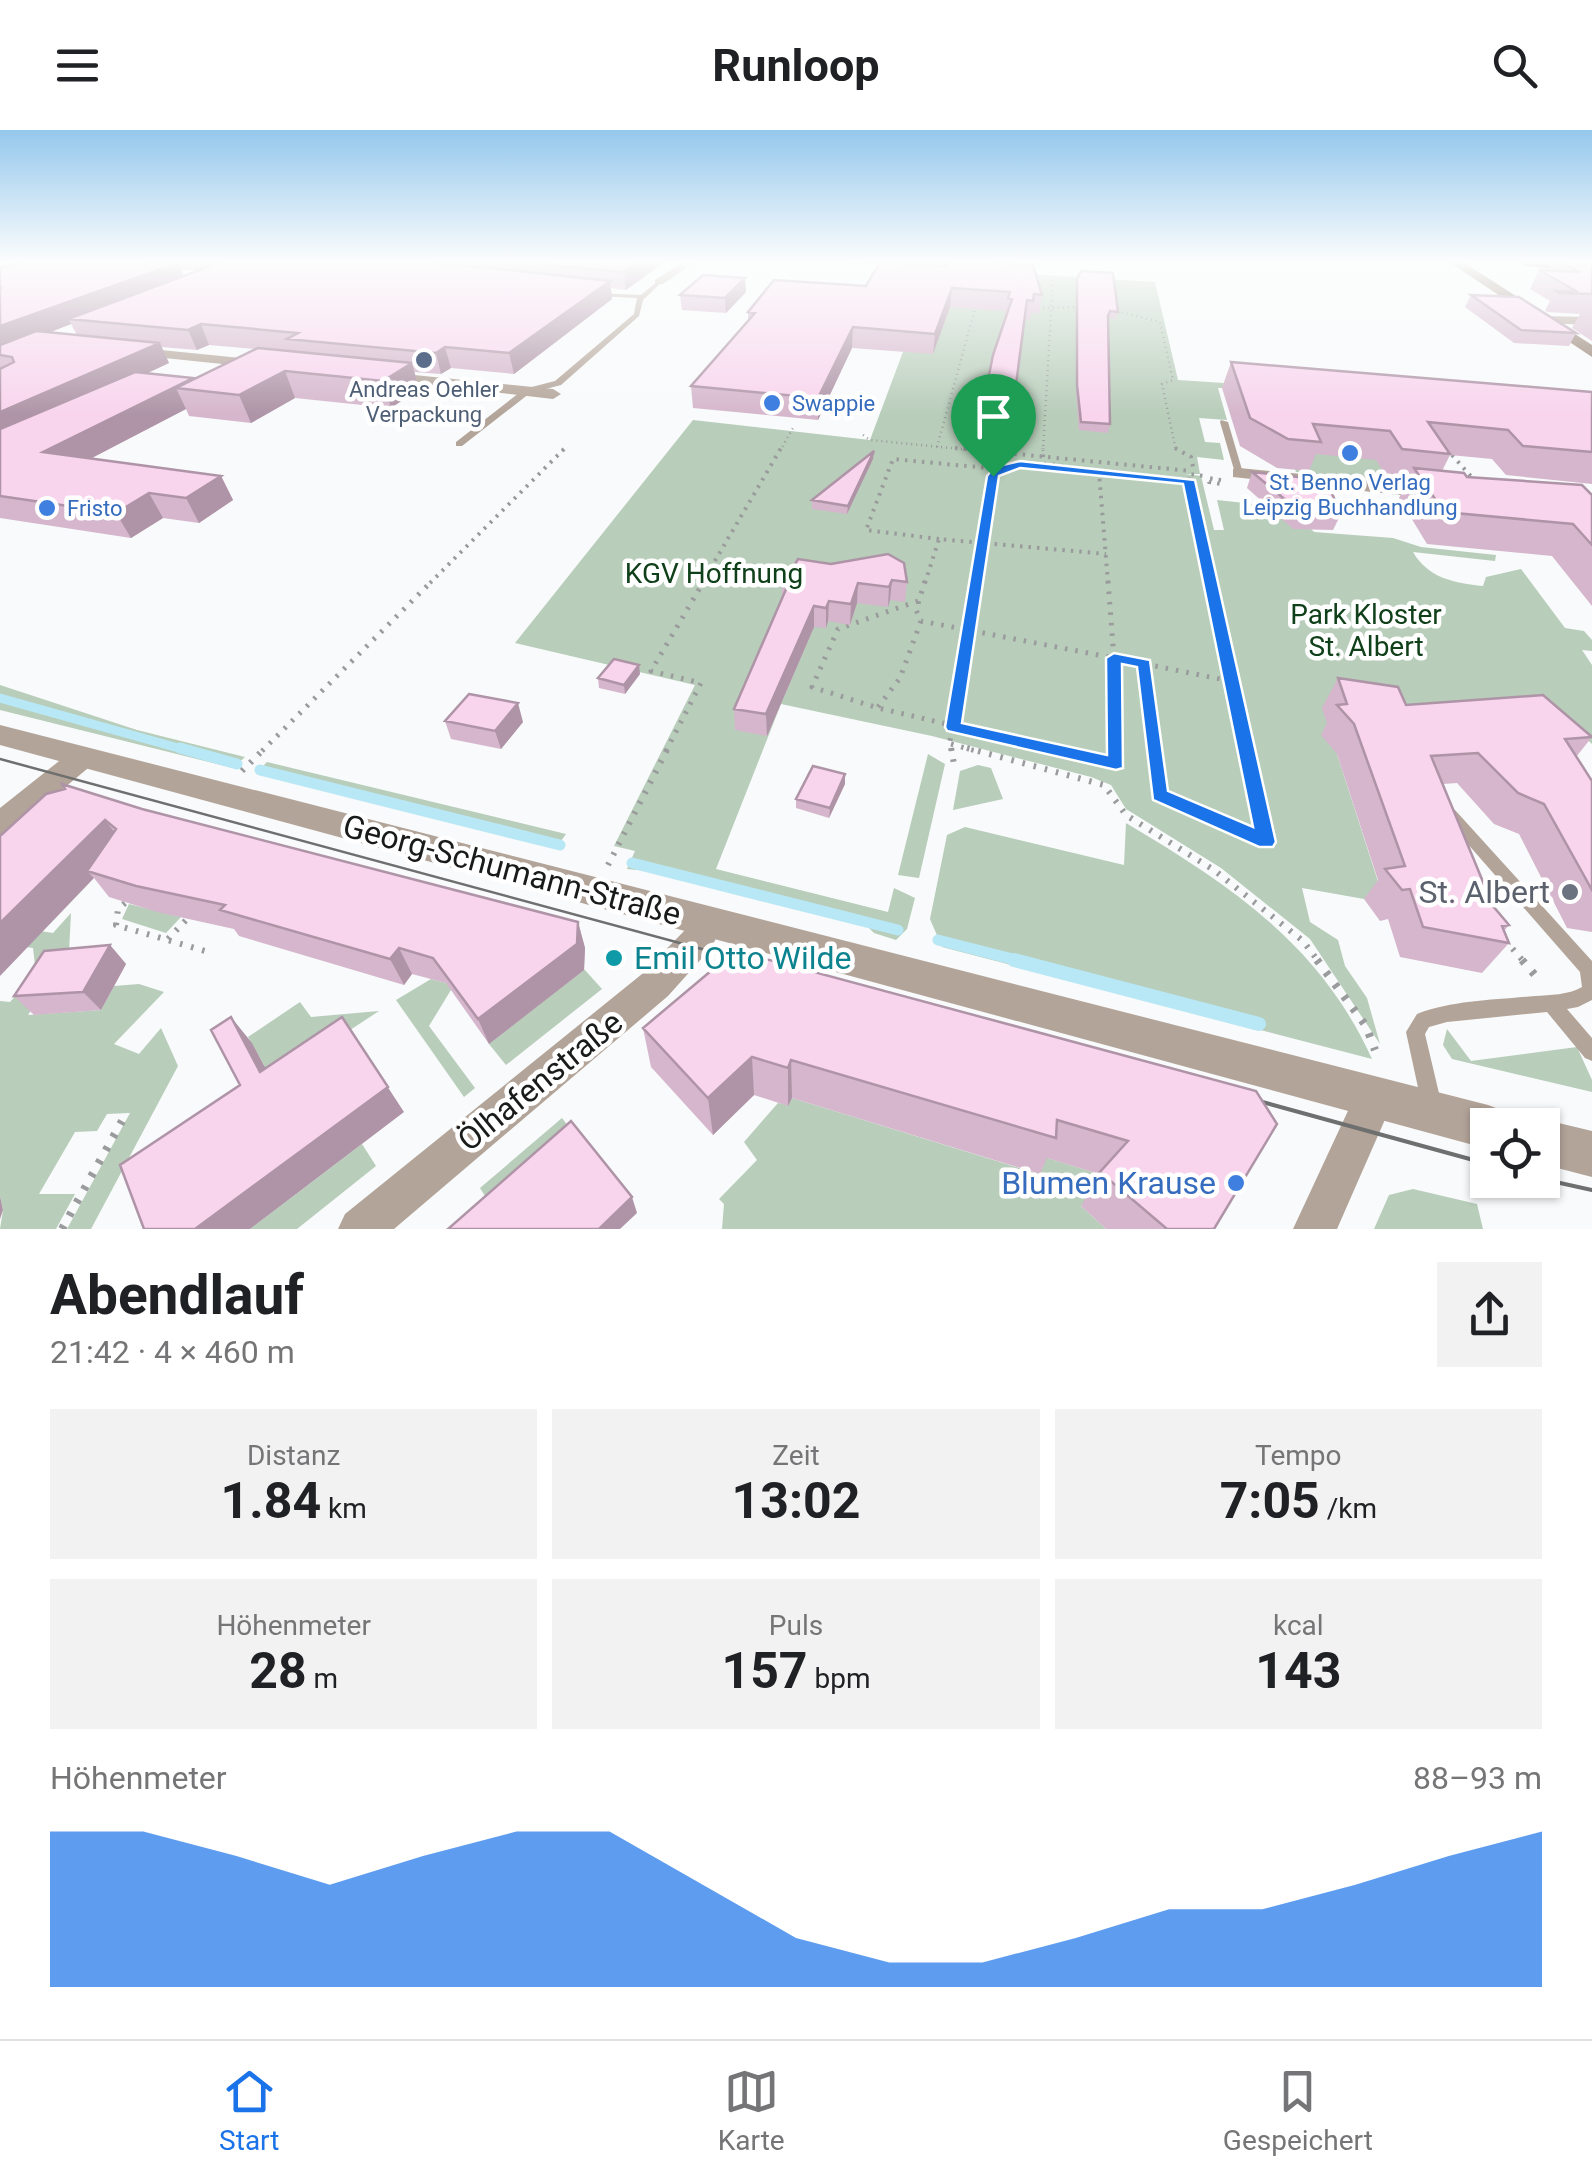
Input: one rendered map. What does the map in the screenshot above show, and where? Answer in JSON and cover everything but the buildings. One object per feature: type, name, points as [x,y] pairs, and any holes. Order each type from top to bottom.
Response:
[{"type":"main road","points":[[1533,313],[1592,352]]},
{"type":"street","points":[[1542,319],[1592,322]]},
{"type":"street","points":[[115,350],[282,366]]},
{"type":"street","points":[[164,375],[199,358]]},
{"type":"street","points":[[369,375],[553,394]]},
{"type":"street","points":[[1239,472],[1490,499]]},
{"type":"street","name":"Georg-Schumann-Straße","points":[[0,735],[1470,1122]]},
{"type":"street","points":[[0,824],[83,757]]},
{"type":"street","name":"Ölhafenstraße","points":[[360,1229],[655,986],[699,938],[708,921]]},
{"type":"street","points":[[1315,1229],[1374,1098]]},
{"type":"street","points":[[1560,1146],[1592,1154]]},
{"type":"lane","points":[[459,444],[528,390],[558,383],[637,313]]},
{"type":"lane","points":[[1224,422],[1239,472]]},
{"type":"lane","points":[[1433,1113],[1415,1032],[1424,1020],[1447,1013],[1555,1003],[1578,999],[1591,991],[1588,970],[1440,802]]},
{"type":"lane","points":[[1555,1003],[1592,1052]]},
{"type":"path","points":[[937,447],[973,313]]},
{"type":"path","points":[[1042,457],[1052,313]]},
{"type":"path","points":[[862,435],[870,440],[1194,472],[1192,457],[1176,452],[1162,384],[1173,380],[1160,322],[1125,313]]},
{"type":"path","points":[[594,892],[700,683],[651,671],[793,428]]},
{"type":"path","points":[[220,793],[565,448]]},
{"type":"path","points":[[1452,455],[1490,499]]},
{"type":"path","points":[[1106,554],[866,530],[894,458],[998,469],[1020,464],[1189,480]]},
{"type":"path","points":[[954,764],[953,727],[986,542],[993,476],[998,469]]},
{"type":"path","points":[[918,601],[880,612],[875,620],[838,629],[814,681],[814,690],[953,727],[1116,763],[1114,658],[1099,472]]},
{"type":"path","points":[[1145,664],[1160,795],[1266,842],[1189,480],[1189,474],[1205,476]]},
{"type":"path","points":[[878,708],[900,678],[921,621],[916,610],[939,538]]},
{"type":"path","points":[[921,621],[1232,681]]},
{"type":"path","points":[[951,744],[1104,785],[1126,815],[1214,870],[1303,941],[1366,1026],[1376,1050]]},
{"type":"path","points":[[125,903],[118,909],[116,925],[212,953]]},
{"type":"path","points":[[168,939],[187,920]]},
{"type":"path","points":[[1502,936],[1555,1003]]},
{"type":"path","points":[[62,1229],[122,1121]]},
{"type":"green space","points":[[917,313],[1162,313],[1178,380],[1224,383],[1225,388],[1218,388],[1227,420],[1199,418],[1205,442],[1220,443],[1224,460],[1197,457],[1200,474],[1185,474],[1201,476],[1214,530],[1224,530],[1217,500],[1290,508],[1314,532],[1393,538],[1421,547],[1496,555],[1495,561],[1413,552],[1434,573],[1472,585],[1483,586],[1486,577],[1521,569],[1565,628],[1584,631],[1592,640],[1592,651],[1582,650],[1592,665],[1592,744],[1576,730],[1337,754],[1383,897],[1364,899],[1302,888],[1310,922],[1338,940],[1345,966],[1367,998],[1380,1044],[1310,939],[1221,868],[1126,809],[1111,785],[932,736],[781,704],[716,869],[888,912],[894,888],[915,898],[907,929],[896,940],[874,933],[866,925],[627,869],[635,851],[614,846],[695,685],[515,643],[693,420],[870,440]]},
{"type":"green space","points":[[1320,451],[1422,464],[1430,486],[1296,472],[1294,466]]},
{"type":"green space","points":[[0,685],[137,730],[245,757],[233,768],[0,710]]},
{"type":"green space","points":[[928,754],[945,764],[919,878],[898,875]]},
{"type":"green space","points":[[267,762],[566,834],[556,848],[256,773]]},
{"type":"green space","points":[[978,765],[991,768],[1003,799],[953,810],[960,771]]},
{"type":"green space","points":[[1126,823],[1236,895],[1299,950],[1351,1018],[1372,1059],[942,947],[930,919],[947,835],[965,827],[1124,865]]},
{"type":"green space","points":[[129,904],[181,917],[166,933],[122,919]]},
{"type":"green space","points":[[71,913],[69,952],[28,1015],[101,1010],[114,986],[139,984],[164,992],[114,1044],[139,1054],[161,1028],[178,1066],[91,1229],[67,1229],[130,1113],[107,1114],[97,1131],[75,1132],[39,1194],[75,1194],[56,1229],[0,1229],[0,1001],[10,1002],[36,973],[33,948],[19,946],[34,930],[53,933]]},
{"type":"green space","points":[[584,969],[602,989],[506,1065],[489,1044]]},
{"type":"green space","points":[[431,979],[454,985],[429,1026],[475,1088],[464,1097],[396,1000]]},
{"type":"green space","points":[[300,1002],[311,1017],[379,1011],[253,1094],[264,1065],[248,1037]]},
{"type":"green space","points":[[1447,1029],[1471,1061],[1577,1047],[1592,1080],[1592,1092],[1452,1059],[1443,1045]]},
{"type":"green space","points":[[792,1098],[1039,1174],[1041,1156],[1099,1174],[1102,1182],[1081,1206],[1106,1229],[722,1229],[724,1204],[719,1199],[757,1160],[744,1142],[778,1103],[788,1105]]},
{"type":"green space","points":[[562,1118],[577,1138],[495,1212],[480,1188]]},
{"type":"green space","points":[[362,1144],[376,1166],[297,1229],[250,1229]]},
{"type":"green space","points":[[1413,1189],[1477,1204],[1483,1229],[1374,1229],[1389,1195]]},
{"type":"waterway","points":[[0,698],[189,751]]},
{"type":"waterway","points":[[180,748],[237,764]]},
{"type":"waterway","points":[[260,770],[560,845]]},
{"type":"waterway","points":[[632,863],[898,930]]},
{"type":"waterway","points":[[938,940],[1024,962]]},
{"type":"waterway","points":[[1014,960],[1259,1024]]},
{"type":"tram line","points":[[0,759],[750,962]]},
{"type":"tram line","points":[[740,960],[759,965]]},
{"type":"tram line","points":[[1237,1095],[1470,1159]]},
{"type":"tram line","points":[[1560,1183],[1592,1190]]},
{"type":"place","name":"Andreas Oehler Verpackung","points":[[424,360]]},
{"type":"place","name":"Swappie","points":[[772,403]]},
{"type":"place","name":"St. Benno Verlag Leipzig Buchhandlung","points":[[1350,453]]},
{"type":"place","name":"Fristo","points":[[47,508]]},
{"type":"place","name":"St. Albert","points":[[1570,892]]},
{"type":"place","name":"Emil Otto Wilde","points":[[614,958]]},
{"type":"place","name":"Blumen Krause","points":[[1236,1183]]},
{"type":"route","points":[[1020,464],[1189,480],[1266,842],[1160,795],[1145,664],[1114,658],[1116,763],[953,727],[986,542],[993,476],[998,469],[1020,464]]},
{"type":"park label","name":"KGV Hoffnung","points":[[714,573]]},
{"type":"park label","name":"Park Kloster St. Albert","points":[[1366,630]]}]
